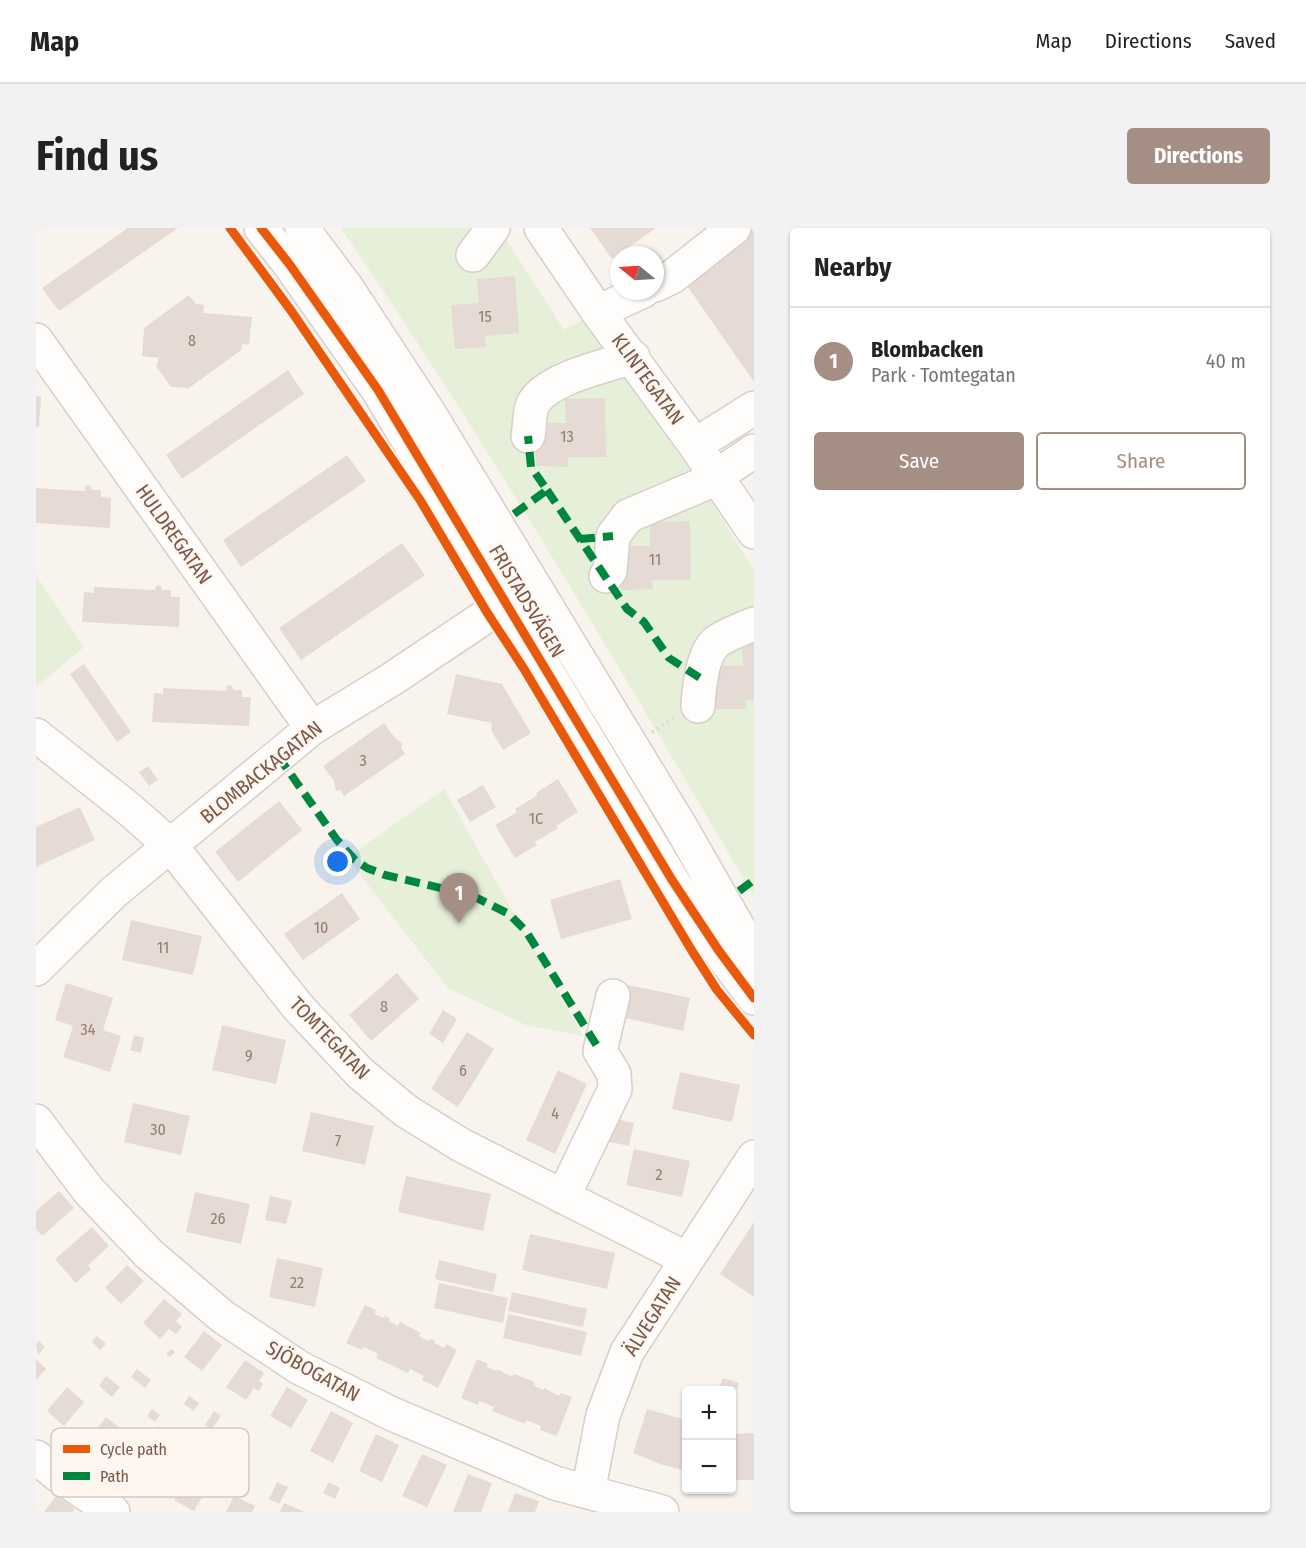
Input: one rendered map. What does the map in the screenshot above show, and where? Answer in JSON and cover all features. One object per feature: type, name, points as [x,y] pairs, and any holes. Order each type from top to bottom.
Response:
[{"type":"street","name":"FRISTADSVÄGEN","points":[[261,228],[378,390],[672,880],[719,951],[754,998]]},
{"type":"street","name":"FRISTADSVÄGEN","points":[[302,228],[346,288],[429,413],[679,824],[754,955]]},
{"type":"street","points":[[473,255],[493,228]]},
{"type":"street","name":"KLINTEGATAN","points":[[541,228],[754,532]]},
{"type":"street","points":[[664,281],[672,277],[734,228]]},
{"type":"street","points":[[598,312],[624,300]]},
{"type":"street","name":"HULDREGATAN","points":[[36,340],[312,728]]},
{"type":"street","points":[[528,436],[532,405],[543,392],[568,378],[633,357]]},
{"type":"street","points":[[695,445],[754,408]]},
{"type":"street","points":[[606,576],[610,571],[613,536],[628,516],[706,483],[754,451]]},
{"type":"street","name":"BLOMBACKAGATAN","points":[[36,969],[114,892],[312,728],[392,679],[507,602]]},
{"type":"street","points":[[698,706],[700,678],[715,643],[754,624]]},
{"type":"street","name":"TOMTEGATAN","points":[[36,735],[129,809],[170,845],[298,1007],[360,1072],[406,1111],[461,1145],[687,1259]]},
{"type":"street","points":[[563,1197],[615,1089],[614,1074],[600,1051],[613,996]]},
{"type":"street","name":"SJÖBOGATAN","points":[[36,1121],[89,1191],[149,1254],[224,1317],[300,1368],[390,1413],[555,1483],[662,1512]]},
{"type":"street","name":"ÄLVEGATAN","points":[[588,1492],[603,1414],[627,1352],[754,1157]]},
{"type":"street","points":[[36,1457],[51,1468]]},
{"type":"street","points":[[92,1497],[113,1512]]},
{"type":"green space","points":[[341,228],[499,228],[564,330],[584,319],[696,478],[754,570],[754,896],[502,475],[396,309]]},
{"type":"green space","points":[[36,575],[84,647],[36,687]]},
{"type":"green space","points":[[444,789],[583,1036],[526,1025],[448,988],[347,858]]},
{"type":"building","points":[[128,228],[178,228],[59,311],[42,288]]},
{"type":"building","points":[[590,228],[656,228],[630,246],[610,246],[610,256]]},
{"type":"building","points":[[754,228],[754,382],[681,277]]},
{"type":"building","points":[[515,276],[519,333],[485,336],[486,347],[455,349],[451,305],[479,303],[477,279]]},
{"type":"building","points":[[189,295],[196,304],[204,305],[203,313],[252,317],[249,345],[242,344],[241,350],[189,388],[171,387],[156,366],[159,358],[142,356],[144,328]]},
{"type":"building","points":[[288,370],[304,394],[182,479],[166,455]]},
{"type":"building","points":[[36,396],[41,397],[39,427],[36,427]]},
{"type":"building","points":[[605,398],[606,457],[568,457],[568,467],[536,466],[535,423],[566,423],[565,399]]},
{"type":"building","points":[[347,455],[366,481],[241,567],[223,540]]},
{"type":"building","points":[[89,485],[92,490],[101,490],[101,497],[111,498],[110,528],[36,523],[36,488],[85,491],[85,486]]},
{"type":"building","points":[[690,521],[691,580],[652,580],[653,589],[621,590],[620,546],[650,546],[650,522]]},
{"type":"building","points":[[402,543],[425,575],[301,660],[279,628]]},
{"type":"building","points":[[160,585],[163,590],[171,590],[171,597],[180,597],[179,627],[82,622],[84,592],[94,593],[94,587],[155,590],[156,586]]},
{"type":"building","points":[[742,642],[754,642],[754,700],[745,700],[746,709],[713,709],[713,665],[743,666]]},
{"type":"building","points":[[84,664],[131,732],[117,742],[70,674]]},
{"type":"building","points":[[456,674],[502,684],[531,733],[503,750],[491,730],[492,723],[447,714]]},
{"type":"building","points":[[231,685],[234,690],[242,690],[242,697],[251,697],[249,726],[152,722],[154,693],[163,694],[163,688],[226,691],[227,686]]},
{"type":"building","points":[[384,723],[395,738],[403,744],[401,747],[405,754],[344,796],[340,790],[336,791],[334,781],[323,766]]},
{"type":"building","points":[[148,766],[158,780],[149,786],[139,772]]},
{"type":"building","points":[[558,779],[578,812],[535,842],[537,845],[515,858],[495,825],[517,812],[515,809]]},
{"type":"building","points":[[483,785],[496,807],[470,822],[457,800]]},
{"type":"building","points":[[279,801],[302,830],[238,882],[215,852]]},
{"type":"building","points":[[80,807],[95,840],[36,867],[36,827]]},
{"type":"building","points":[[620,879],[632,919],[561,939],[550,900]]},
{"type":"building","points":[[342,893],[360,919],[303,960],[284,934]]},
{"type":"building","points":[[131,920],[202,936],[193,975],[122,960]]},
{"type":"building","points":[[397,973],[419,999],[371,1041],[349,1015]]},
{"type":"building","points":[[66,983],[113,998],[103,1030],[121,1036],[110,1072],[63,1057],[73,1026],[55,1020]]},
{"type":"building","points":[[624,984],[690,998],[683,1031],[617,1016]]},
{"type":"building","points":[[443,1010],[457,1019],[443,1043],[429,1034]]},
{"type":"building","points":[[222,1025],[286,1040],[276,1084],[212,1070]]},
{"type":"building","points":[[467,1032],[494,1049],[458,1107],[431,1089]]},
{"type":"building","points":[[134,1035],[144,1038],[141,1053],[130,1050]]},
{"type":"building","points":[[558,1070],[587,1084],[555,1154],[526,1140]]},
{"type":"building","points":[[680,1072],[740,1085],[732,1122],[672,1109]]},
{"type":"building","points":[[133,1103],[190,1116],[181,1155],[124,1142]]},
{"type":"building","points":[[311,1112],[374,1126],[365,1165],[302,1151]]},
{"type":"building","points":[[611,1118],[634,1123],[629,1146],[606,1141]]},
{"type":"building","points":[[634,1149],[690,1161],[682,1197],[626,1185]]},
{"type":"building","points":[[406,1176],[491,1194],[483,1231],[398,1212]]},
{"type":"building","points":[[59,1191],[74,1208],[42,1236],[36,1229],[36,1211]]},
{"type":"building","points":[[195,1192],[250,1204],[241,1244],[186,1232]]},
{"type":"building","points":[[270,1196],[292,1201],[286,1224],[265,1220]]},
{"type":"building","points":[[754,1222],[754,1297],[720,1274]]},
{"type":"building","points":[[92,1227],[109,1246],[88,1265],[91,1269],[76,1283],[55,1259]]},
{"type":"building","points":[[530,1234],[615,1253],[607,1289],[522,1270]]},
{"type":"building","points":[[277,1258],[323,1268],[315,1307],[269,1297]]},
{"type":"building","points":[[439,1260],[497,1274],[493,1292],[435,1279]]},
{"type":"building","points":[[127,1265],[144,1281],[121,1304],[105,1288]]},
{"type":"building","points":[[439,1283],[508,1298],[503,1323],[434,1308]]},
{"type":"building","points":[[512,1292],[587,1309],[583,1327],[508,1311]]},
{"type":"building","points":[[164,1299],[182,1314],[176,1321],[182,1327],[176,1334],[169,1329],[160,1339],[143,1323]]},
{"type":"building","points":[[365,1305],[376,1310],[374,1314],[384,1318],[385,1316],[398,1326],[400,1322],[421,1333],[419,1336],[429,1341],[430,1339],[435,1341],[434,1343],[444,1348],[446,1344],[457,1350],[438,1388],[422,1380],[424,1376],[410,1369],[408,1373],[376,1358],[378,1354],[364,1347],[362,1350],[346,1343]]},
{"type":"building","points":[[508,1314],[587,1332],[581,1356],[503,1338]]},
{"type":"building","points":[[204,1331],[222,1345],[202,1371],[184,1357]]},
{"type":"building","points":[[97,1336],[106,1344],[100,1350],[92,1342]]},
{"type":"building","points":[[39,1341],[45,1347],[38,1355],[36,1345]]},
{"type":"building","points":[[171,1349],[175,1352],[170,1357],[166,1354]]},
{"type":"building","points":[[36,1359],[46,1369],[36,1380]]},
{"type":"building","points":[[477,1359],[488,1364],[486,1367],[497,1371],[497,1369],[512,1377],[514,1374],[535,1382],[534,1386],[544,1390],[544,1388],[559,1396],[561,1393],[572,1397],[557,1436],[540,1430],[541,1426],[526,1420],[525,1424],[492,1411],[494,1407],[479,1401],[478,1405],[461,1398]]},
{"type":"building","points":[[245,1360],[264,1373],[259,1381],[263,1384],[259,1391],[254,1388],[246,1400],[226,1387]]},
{"type":"building","points":[[137,1369],[151,1380],[145,1388],[131,1377]]},
{"type":"building","points":[[106,1376],[120,1387],[112,1397],[99,1386]]},
{"type":"building","points":[[723,1378],[739,1383],[736,1392],[736,1386],[720,1386]]},
{"type":"building","points":[[67,1387],[84,1402],[64,1426],[47,1411]]},
{"type":"building","points":[[287,1387],[308,1400],[291,1428],[270,1416]]},
{"type":"building","points":[[189,1396],[199,1403],[194,1411],[184,1404]]},
{"type":"building","points":[[152,1409],[160,1415],[155,1422],[147,1416]]},
{"type":"building","points":[[647,1409],[682,1419],[682,1470],[633,1453]]},
{"type":"building","points":[[214,1411],[221,1416],[213,1428],[205,1425]]},
{"type":"building","points":[[331,1411],[353,1423],[333,1463],[310,1451]]},
{"type":"building","points":[[106,1417],[120,1428],[98,1428]]},
{"type":"building","points":[[754,1433],[754,1480],[736,1480],[736,1434]]},
{"type":"building","points":[[376,1434],[399,1445],[382,1482],[359,1471]]},
{"type":"building","points":[[422,1454],[447,1465],[427,1507],[402,1496]]},
{"type":"building","points":[[468,1474],[492,1483],[481,1512],[453,1512]]},
{"type":"building","points":[[277,1482],[288,1487],[279,1504],[269,1499]]},
{"type":"building","points":[[329,1482],[340,1488],[335,1499],[323,1493]]},
{"type":"building","points":[[515,1493],[539,1501],[535,1512],[508,1512]]},
{"type":"building","points":[[55,1497],[75,1509],[73,1512],[44,1512]]},
{"type":"building","points":[[176,1497],[202,1497],[194,1511],[174,1500]]},
{"type":"building","points":[[234,1497],[255,1506],[252,1512],[226,1512]]},
{"type":"building","points":[[284,1503],[305,1512],[280,1512]]},
{"type":"marked path","points":[[514,514],[547,490],[531,467],[528,436]]},
{"type":"marked path","points":[[547,490],[627,609],[644,622],[669,658],[700,678]]},
{"type":"marked path","points":[[580,539],[613,536]]},
{"type":"marked path","points":[[278,756],[337,840],[355,860],[385,875],[471,895],[509,914],[526,931],[600,1051]]},
{"type":"marked path","points":[[739,891],[754,880]]},
{"type":"cycle path","points":[[230,228],[292,312],[420,500],[692,951],[717,990],[754,1035]]},
{"type":"cycle path","points":[[261,228],[290,265],[378,390],[672,880],[719,951],[754,998]]},
{"type":"place","name":"Blombacken","points":[[459,923]]}]
